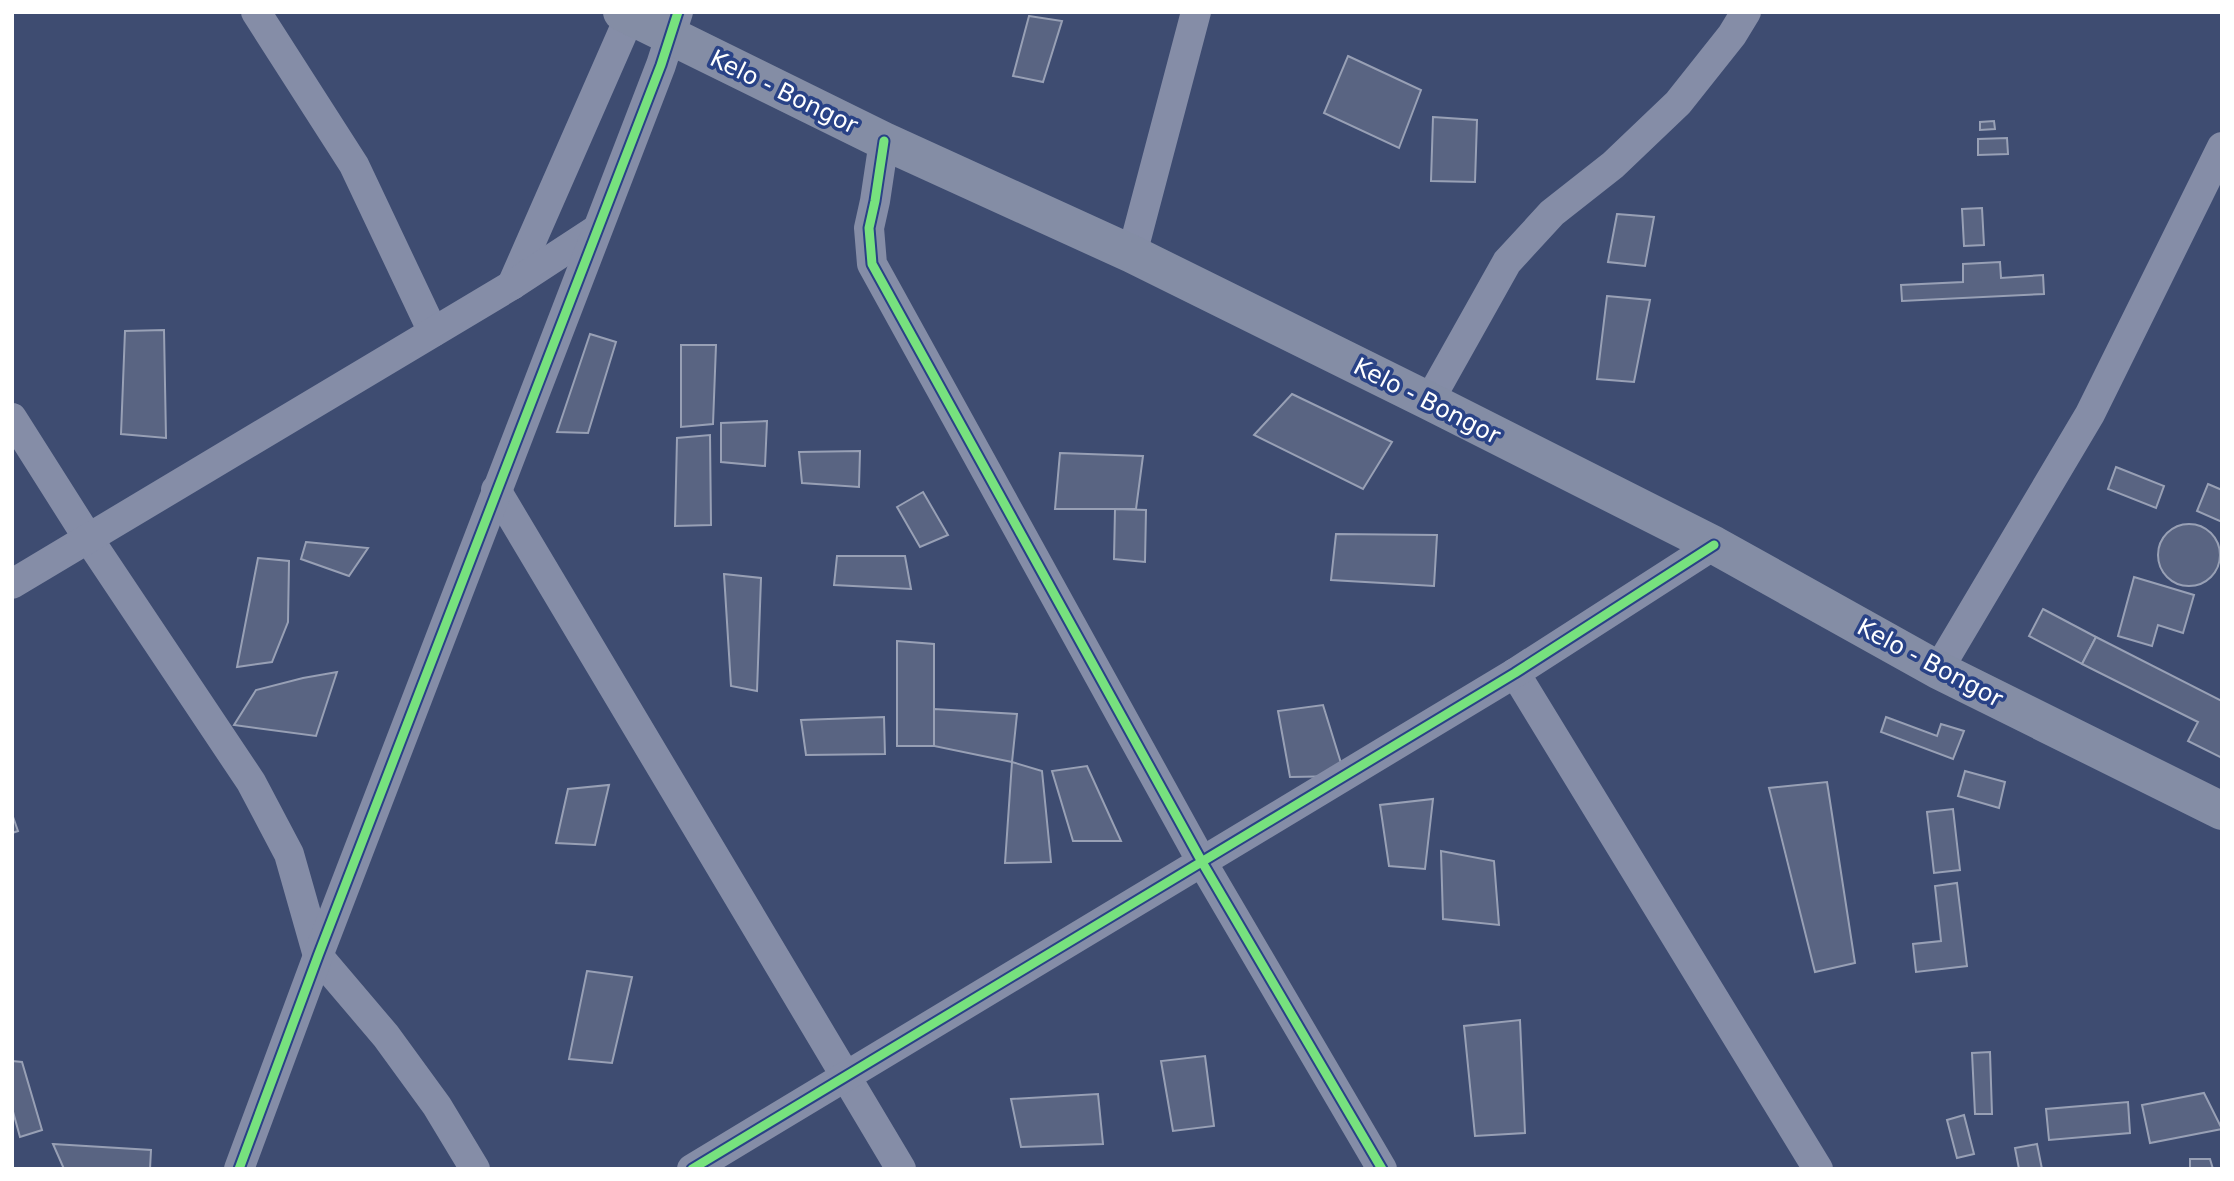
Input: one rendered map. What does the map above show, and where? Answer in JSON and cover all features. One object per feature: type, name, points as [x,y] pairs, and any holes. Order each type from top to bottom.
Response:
[{"type":"highway","name":"Kelo - Bongor","points":[[626,14],[674,24],[884,141],[1132,254],[1429,401],[1714,545],[1938,670],[2222,811]]},
{"type":"street","points":[[256,12],[354,165],[433,332]]},
{"type":"street","points":[[1132,254],[1196,12]]},
{"type":"street","points":[[1429,401],[1507,262],[1552,213],[1613,165],[1678,103],[1746,12]]},
{"type":"street","points":[[512,285],[626,14]]},
{"type":"street","points":[[239,1169],[496,490],[661,65],[674,24]]},
{"type":"street","points":[[884,141],[869,228],[872,264],[1202,862],[1382,1169]]},
{"type":"street","points":[[1938,670],[2090,414],[2222,147]]},
{"type":"street","points":[[12,584],[512,285],[596,230]]},
{"type":"street","points":[[12,418],[251,782],[289,854],[318,956],[386,1036],[437,1106],[475,1169]]},
{"type":"street","points":[[496,490],[901,1169]]},
{"type":"street","points":[[692,1169],[1515,673],[1714,545]]},
{"type":"street","points":[[1515,673],[1818,1169]]},
{"type":"building","points":[[1029,16],[1062,21],[1043,82],[1013,76]]},
{"type":"building","points":[[1348,56],[1421,90],[1399,148],[1324,113]]},
{"type":"building","points":[[1433,117],[1477,120],[1475,182],[1431,181]]},
{"type":"building","points":[[1994,121],[1995,129],[1980,130],[1980,122]]},
{"type":"building","points":[[2007,138],[2008,154],[1978,155],[1978,139]]},
{"type":"building","points":[[1982,208],[1984,245],[1964,246],[1962,209]]},
{"type":"building","points":[[1617,214],[1654,217],[1645,266],[1608,262]]},
{"type":"building","points":[[2000,262],[2001,278],[2043,275],[2044,294],[1902,301],[1901,285],[1963,282],[1963,264]]},
{"type":"building","points":[[1607,296],[1650,300],[1634,382],[1597,379]]},
{"type":"building","points":[[164,330],[166,438],[121,434],[125,331]]},
{"type":"building","points":[[590,334],[616,342],[588,433],[557,432]]},
{"type":"building","points":[[681,345],[716,345],[713,424],[681,427]]},
{"type":"building","points":[[1292,394],[1392,442],[1363,489],[1254,435]]},
{"type":"building","points":[[767,421],[765,466],[721,462],[721,423]]},
{"type":"building","points":[[710,435],[711,525],[675,526],[677,438]]},
{"type":"building","points":[[860,451],[859,487],[802,483],[799,452]]},
{"type":"building","points":[[1060,453],[1143,456],[1136,509],[1055,509]]},
{"type":"building","points":[[2116,467],[2164,486],[2156,508],[2108,489]]},
{"type":"building","points":[[2208,484],[2222,490],[2222,522],[2197,511]]},
{"type":"building","points":[[923,492],[948,535],[920,547],[897,507]]},
{"type":"building","points":[[1115,509],[1146,510],[1145,562],[1114,559]]},
{"type":"building","points":[[2189,524],[2201,526],[2211,533],[2218,543],[2218,567],[2211,577],[2201,584],[2189,586],[2177,584],[2167,577],[2160,567],[2158,555],[2160,543],[2167,533],[2177,526]]},
{"type":"building","points":[[1336,534],[1437,535],[1434,586],[1331,580]]},
{"type":"building","points":[[306,542],[368,548],[349,576],[301,559]]},
{"type":"building","points":[[837,556],[905,556],[911,589],[834,585]]},
{"type":"building","points":[[258,558],[289,561],[288,622],[272,662],[237,667]]},
{"type":"building","points":[[724,574],[761,578],[757,691],[731,686]]},
{"type":"building","points":[[2134,577],[2194,595],[2183,633],[2158,625],[2152,646],[2118,636]]},
{"type":"building","points":[[2043,609],[2096,637],[2082,664],[2029,636]]},
{"type":"building","points":[[2096,637],[2222,701],[2222,758],[2188,741],[2198,722],[2082,664]]},
{"type":"building","points":[[897,641],[934,644],[934,746],[897,746]]},
{"type":"building","points":[[337,672],[316,736],[234,725],[256,690]]},
{"type":"building","points":[[1323,705],[1345,776],[1290,777],[1278,711]]},
{"type":"building","points":[[934,709],[1017,714],[1012,762],[934,746]]},
{"type":"building","points":[[884,717],[885,754],[806,755],[801,720]]},
{"type":"building","points":[[1886,717],[1937,736],[1941,724],[1964,731],[1953,759],[1881,732]]},
{"type":"building","points":[[1012,762],[1042,771],[1051,862],[1005,863]]},
{"type":"building","points":[[1087,766],[1121,841],[1073,841],[1052,771]]},
{"type":"building","points":[[1965,771],[2005,782],[1999,808],[1958,796]]},
{"type":"building","points":[[1827,782],[1855,963],[1815,972],[1769,788]]},
{"type":"building","points":[[609,785],[595,845],[556,843],[568,789]]},
{"type":"building","points":[[1433,799],[1425,869],[1389,866],[1380,805]]},
{"type":"building","points":[[1953,809],[1960,870],[1934,873],[1927,812]]},
{"type":"building","points":[[12,814],[18,831],[12,833]]},
{"type":"building","points":[[1441,851],[1494,861],[1499,925],[1443,919]]},
{"type":"building","points":[[1957,883],[1967,966],[1916,972],[1913,944],[1941,941],[1935,886]]},
{"type":"building","points":[[587,971],[632,977],[612,1063],[569,1059]]},
{"type":"building","points":[[1520,1020],[1525,1133],[1475,1136],[1464,1026]]},
{"type":"building","points":[[1990,1052],[1992,1114],[1975,1114],[1972,1053]]},
{"type":"building","points":[[1205,1056],[1214,1126],[1173,1131],[1161,1061]]},
{"type":"building","points":[[12,1061],[22,1062],[42,1130],[20,1137],[12,1108]]},
{"type":"building","points":[[2204,1093],[2222,1129],[2150,1143],[2142,1105]]},
{"type":"building","points":[[1098,1094],[1103,1144],[1021,1147],[1011,1099]]},
{"type":"building","points":[[2128,1102],[2130,1133],[2049,1140],[2046,1109]]},
{"type":"building","points":[[1964,1115],[1974,1154],[1957,1158],[1947,1120]]},
{"type":"building","points":[[53,1144],[151,1150],[150,1169],[64,1169]]},
{"type":"building","points":[[2037,1144],[2042,1169],[2019,1169],[2015,1148]]},
{"type":"building","points":[[2190,1159],[2210,1159],[2213,1169],[2190,1169]]},
{"type":"cycle path","points":[[239,1169],[318,956],[661,65],[678,12]]},
{"type":"cycle path","points":[[884,141],[869,228],[872,264],[1202,862],[1382,1169]]},
{"type":"cycle path","points":[[692,1169],[1515,673],[1714,545]]}]
